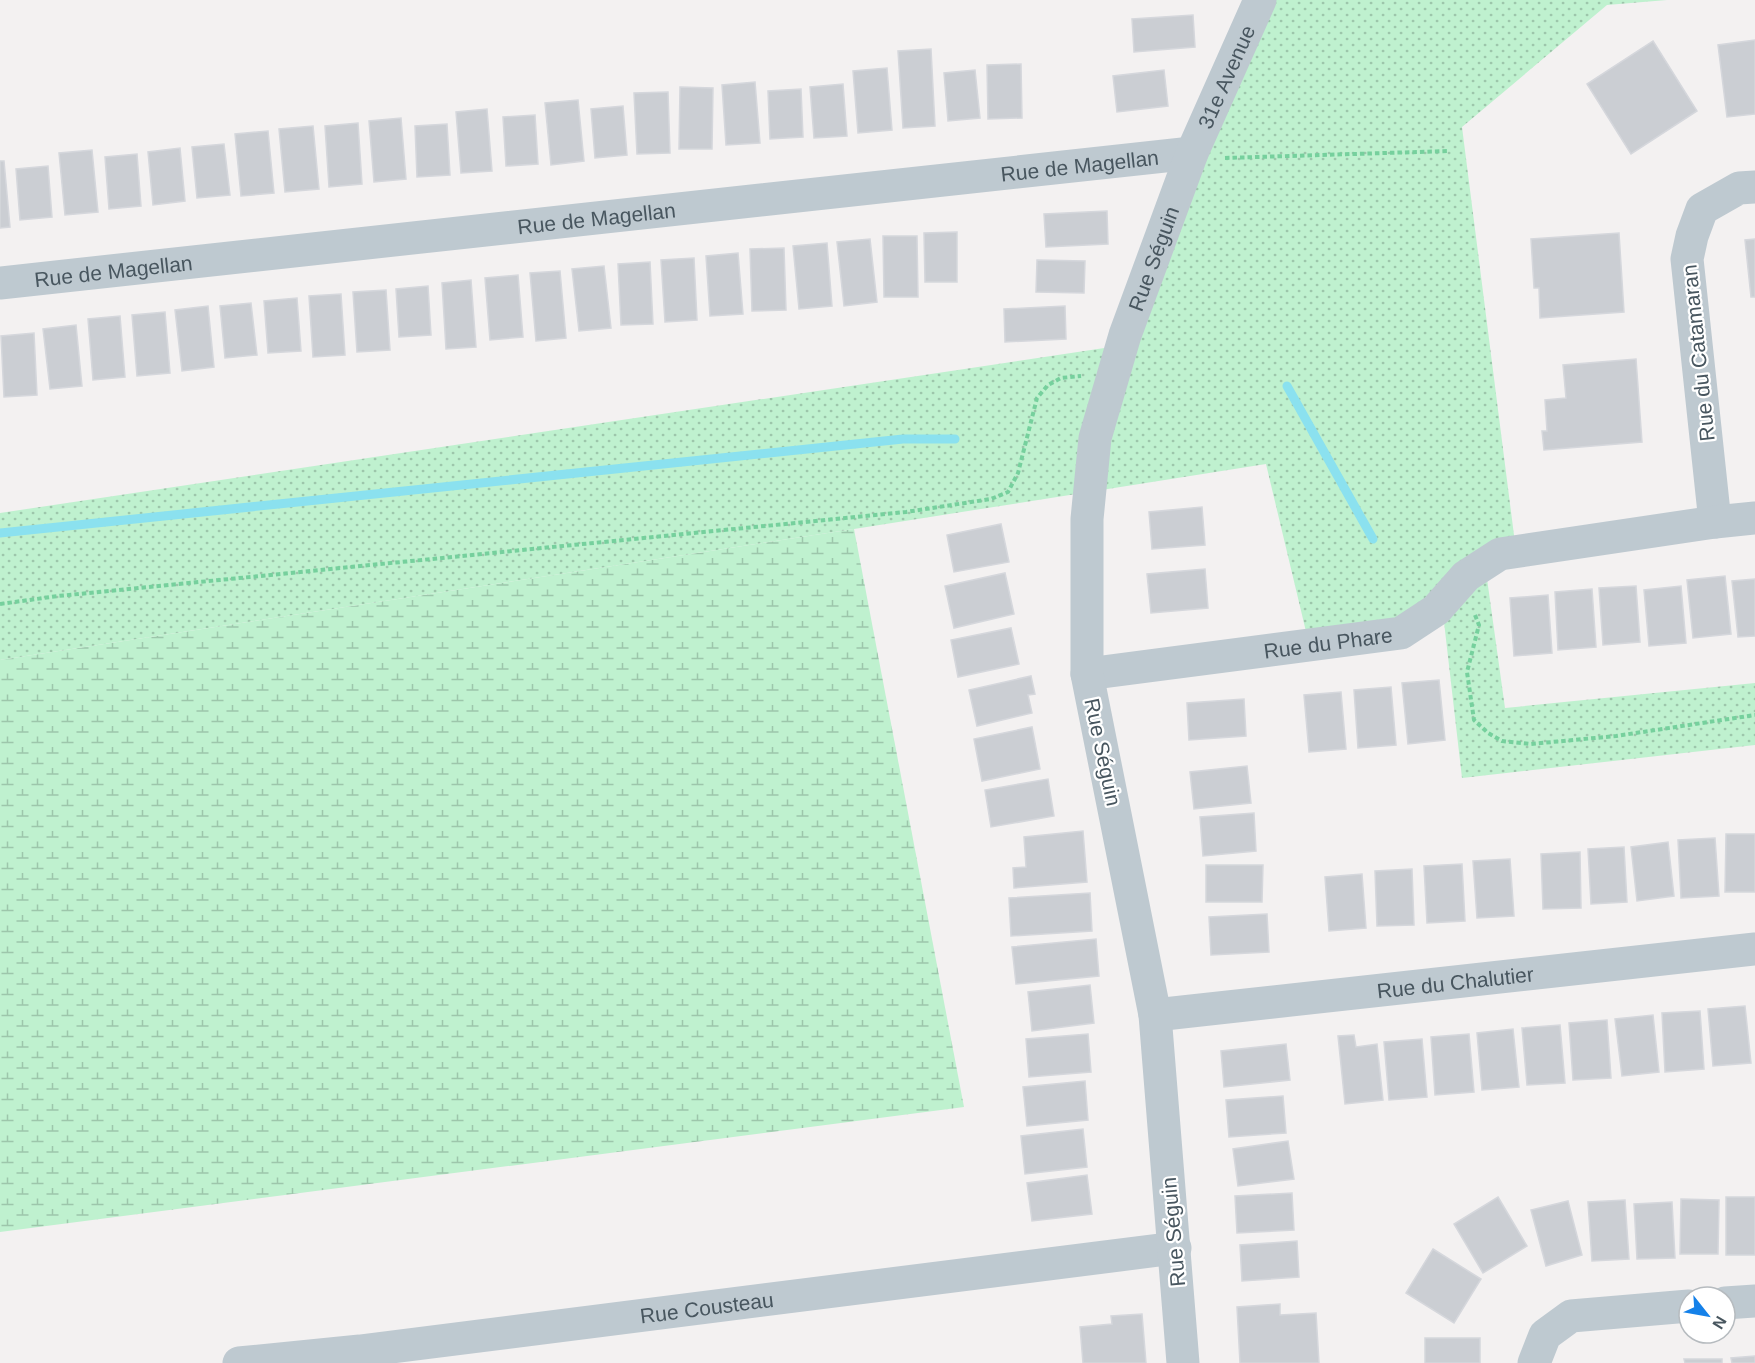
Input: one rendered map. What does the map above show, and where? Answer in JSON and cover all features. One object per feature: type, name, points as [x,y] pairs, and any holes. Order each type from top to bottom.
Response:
[{"type":"street","name":"31e Avenue","points":[[1192,153],[1260,0]]},
{"type":"street","name":"Rue de Magellan","points":[[0,283],[1192,153]]},
{"type":"street","name":"Rue Séguin","points":[[1183,1363],[1155,1014],[1087,674],[1087,519],[1095,438],[1111,380],[1125,334],[1192,153]]},
{"type":"street","name":"Rue du Catamaran","points":[[1715,522],[1687,259],[1692,236],[1702,209],[1739,188],[1755,187]]},
{"type":"street","name":"Rue du Phare","points":[[1087,674],[1401,633],[1436,610],[1466,576],[1500,554],[1755,518]]},
{"type":"street","name":"Rue du Chalutier","points":[[1155,1014],[1755,949]]},
{"type":"street","name":"Rue Cousteau","points":[[239,1363],[360,1351],[1175,1248]]},
{"type":"street","points":[[1737,1302],[1755,1301]]},
{"type":"street","points":[[1534,1363],[1545,1335],[1571,1316],[1677,1307]]},
{"type":"path","points":[[1192,153],[1227,158],[1449,151]]},
{"type":"path","points":[[0,604],[58,596],[895,514],[991,499],[1008,492],[1012,486],[1024,451],[1037,398],[1048,385],[1061,378],[1094,375],[1111,380]]},
{"type":"path","points":[[1466,576],[1469,602],[1479,625],[1467,672],[1474,720],[1488,733],[1502,741],[1531,744],[1616,736],[1755,715]]},
{"type":"green space","points":[[1267,0],[1667,0],[1607,5],[1462,127],[1515,543],[1483,550],[1505,708],[1755,683],[1755,745],[1462,778],[1441,596],[1389,627],[1308,640],[1266,464],[0,660],[0,513],[1131,344]]},
{"type":"green space","points":[[854,529],[964,1107],[0,1232],[0,660]]},
{"type":"building","points":[[1193,15],[1195,47],[1134,52],[1132,19]]},
{"type":"building","points":[[1755,40],[1755,114],[1727,117],[1718,45]]},
{"type":"building","points":[[1653,41],[1697,111],[1631,154],[1587,84]]},
{"type":"building","points":[[931,49],[935,126],[903,128],[898,51]]},
{"type":"building","points":[[1021,64],[1022,118],[988,119],[987,65]]},
{"type":"building","points":[[887,68],[892,130],[858,133],[853,71]]},
{"type":"building","points":[[975,70],[980,118],[948,121],[944,73]]},
{"type":"building","points":[[1164,70],[1168,106],[1117,112],[1113,76]]},
{"type":"building","points":[[755,82],[760,143],[726,145],[722,85]]},
{"type":"building","points":[[843,84],[847,136],[814,138],[810,87]]},
{"type":"building","points":[[680,87],[713,88],[712,149],[679,149]]},
{"type":"building","points":[[801,89],[803,137],[770,139],[768,91]]},
{"type":"building","points":[[668,92],[670,153],[637,154],[634,93]]},
{"type":"building","points":[[578,100],[584,161],[551,165],[545,103]]},
{"type":"building","points":[[623,106],[627,155],[595,158],[591,109]]},
{"type":"building","points":[[487,109],[492,171],[461,173],[456,112]]},
{"type":"building","points":[[535,115],[538,164],[506,166],[503,117]]},
{"type":"building","points":[[401,118],[406,179],[374,182],[369,121]]},
{"type":"building","points":[[358,123],[362,184],[329,187],[325,126]]},
{"type":"building","points":[[447,124],[450,175],[417,177],[415,126]]},
{"type":"building","points":[[313,126],[319,189],[285,192],[279,129]]},
{"type":"building","points":[[268,131],[274,193],[241,196],[235,134]]},
{"type":"building","points":[[224,144],[230,195],[197,198],[192,147]]},
{"type":"building","points":[[180,148],[185,201],[153,205],[148,152]]},
{"type":"building","points":[[92,150],[98,212],[65,215],[59,153]]},
{"type":"building","points":[[137,154],[141,206],[109,209],[105,157]]},
{"type":"building","points":[[0,161],[4,161],[10,227],[0,228]]},
{"type":"building","points":[[48,166],[52,217],[20,220],[16,169]]},
{"type":"building","points":[[1107,211],[1108,244],[1046,247],[1044,214]]},
{"type":"building","points":[[957,232],[957,282],[925,282],[924,233]]},
{"type":"building","points":[[1619,233],[1624,312],[1540,318],[1539,288],[1534,288],[1531,239]]},
{"type":"building","points":[[883,236],[917,236],[918,297],[884,297]]},
{"type":"building","points":[[870,239],[877,302],[844,306],[837,242]]},
{"type":"building","points":[[1755,239],[1755,297],[1751,297],[1745,240]]},
{"type":"building","points":[[827,243],[832,306],[799,309],[793,246]]},
{"type":"building","points":[[784,248],[786,310],[752,311],[750,249]]},
{"type":"building","points":[[738,253],[743,314],[710,316],[706,256]]},
{"type":"building","points":[[694,258],[697,320],[665,322],[661,260]]},
{"type":"building","points":[[1037,260],[1085,261],[1084,293],[1036,292]]},
{"type":"building","points":[[650,262],[653,324],[621,325],[618,264]]},
{"type":"building","points":[[604,266],[611,328],[579,331],[572,269]]},
{"type":"building","points":[[560,271],[566,338],[536,341],[530,273]]},
{"type":"building","points":[[518,275],[523,337],[490,340],[485,278]]},
{"type":"building","points":[[471,280],[476,347],[446,349],[442,283]]},
{"type":"building","points":[[428,286],[431,335],[399,337],[396,289]]},
{"type":"building","points":[[386,290],[390,350],[357,352],[353,292]]},
{"type":"building","points":[[341,294],[345,355],[313,357],[309,296]]},
{"type":"building","points":[[297,298],[301,351],[268,353],[264,301]]},
{"type":"building","points":[[251,303],[257,355],[225,358],[220,306]]},
{"type":"building","points":[[208,306],[214,367],[182,371],[175,310]]},
{"type":"building","points":[[1065,306],[1066,339],[1005,342],[1004,309]]},
{"type":"building","points":[[165,312],[170,373],[137,376],[132,315]]},
{"type":"building","points":[[120,316],[125,377],[93,380],[88,319]]},
{"type":"building","points":[[76,325],[82,386],[50,389],[43,329]]},
{"type":"building","points":[[34,333],[37,395],[4,397],[1,336]]},
{"type":"building","points":[[1636,359],[1642,442],[1544,450],[1542,431],[1547,431],[1545,400],[1566,398],[1563,365]]},
{"type":"building","points":[[1202,507],[1205,545],[1152,549],[1149,512]]},
{"type":"building","points":[[1001,524],[1009,562],[954,572],[947,535]]},
{"type":"building","points":[[1205,569],[1208,608],[1151,613],[1147,574]]},
{"type":"building","points":[[1005,573],[1014,614],[954,628],[945,586]]},
{"type":"building","points":[[1725,576],[1731,634],[1693,638],[1687,580]]},
{"type":"building","points":[[1755,579],[1755,636],[1738,637],[1732,581]]},
{"type":"building","points":[[1636,586],[1640,642],[1603,645],[1599,588]]},
{"type":"building","points":[[1681,586],[1686,643],[1649,646],[1644,590]]},
{"type":"building","points":[[1592,589],[1596,647],[1558,650],[1555,592]]},
{"type":"building","points":[[1548,595],[1552,653],[1514,656],[1510,598]]},
{"type":"building","points":[[1011,628],[1019,664],[958,677],[951,640]]},
{"type":"building","points":[[1031,676],[1035,694],[1028,695],[1032,713],[977,726],[969,690]]},
{"type":"building","points":[[1439,680],[1445,740],[1408,744],[1402,683]]},
{"type":"building","points":[[1391,687],[1396,745],[1358,748],[1354,690]]},
{"type":"building","points":[[1341,692],[1346,749],[1309,752],[1304,695]]},
{"type":"building","points":[[1244,699],[1246,736],[1189,740],[1187,703]]},
{"type":"building","points":[[1032,727],[1040,769],[982,781],[974,739]]},
{"type":"building","points":[[1247,766],[1251,803],[1194,809],[1190,772]]},
{"type":"building","points":[[1048,779],[1054,816],[991,827],[985,790]]},
{"type":"building","points":[[1254,813],[1256,851],[1203,856],[1200,817]]},
{"type":"building","points":[[1083,831],[1087,882],[1014,888],[1013,868],[1026,867],[1024,837]]},
{"type":"building","points":[[1726,834],[1755,834],[1755,892],[1725,892]]},
{"type":"building","points":[[1715,838],[1719,896],[1681,898],[1678,840]]},
{"type":"building","points":[[1668,842],[1674,896],[1637,901],[1631,847]]},
{"type":"building","points":[[1624,847],[1627,902],[1591,904],[1588,849]]},
{"type":"building","points":[[1580,852],[1581,908],[1543,909],[1541,854]]},
{"type":"building","points":[[1510,859],[1514,916],[1477,918],[1473,861]]},
{"type":"building","points":[[1462,864],[1465,921],[1427,923],[1424,866]]},
{"type":"building","points":[[1206,865],[1263,865],[1262,902],[1206,902]]},
{"type":"building","points":[[1412,869],[1414,925],[1377,926],[1375,871]]},
{"type":"building","points":[[1362,874],[1366,928],[1329,931],[1325,877]]},
{"type":"building","points":[[1090,893],[1092,931],[1011,936],[1009,898]]},
{"type":"building","points":[[1267,914],[1269,952],[1211,955],[1209,917]]},
{"type":"building","points":[[1096,939],[1099,976],[1016,984],[1012,947]]},
{"type":"building","points":[[1090,985],[1094,1023],[1032,1031],[1028,992]]},
{"type":"building","points":[[1745,1006],[1751,1063],[1713,1066],[1708,1009]]},
{"type":"building","points":[[1700,1011],[1704,1069],[1665,1072],[1662,1013]]},
{"type":"building","points":[[1653,1015],[1659,1072],[1622,1076],[1615,1019]]},
{"type":"building","points":[[1607,1020],[1611,1078],[1573,1080],[1569,1023]]},
{"type":"building","points":[[1560,1025],[1565,1083],[1527,1085],[1522,1028]]},
{"type":"building","points":[[1513,1029],[1519,1087],[1482,1090],[1477,1033]]},
{"type":"building","points":[[1088,1034],[1091,1072],[1029,1077],[1026,1039]]},
{"type":"building","points":[[1469,1034],[1474,1092],[1435,1095],[1431,1037]]},
{"type":"building","points":[[1354,1035],[1356,1047],[1377,1044],[1383,1100],[1345,1104],[1338,1036]]},
{"type":"building","points":[[1422,1039],[1427,1097],[1389,1100],[1384,1042]]},
{"type":"building","points":[[1286,1044],[1290,1080],[1224,1087],[1221,1051]]},
{"type":"building","points":[[1085,1081],[1088,1120],[1027,1126],[1023,1087]]},
{"type":"building","points":[[1283,1096],[1286,1133],[1229,1137],[1226,1100]]},
{"type":"building","points":[[1083,1129],[1087,1167],[1025,1174],[1021,1136]]},
{"type":"building","points":[[1288,1141],[1294,1179],[1238,1186],[1233,1149]]},
{"type":"building","points":[[1087,1175],[1092,1214],[1032,1221],[1027,1183]]},
{"type":"building","points":[[1292,1193],[1294,1230],[1237,1233],[1235,1196]]},
{"type":"building","points":[[1498,1197],[1527,1246],[1483,1273],[1454,1224]]},
{"type":"building","points":[[1726,1197],[1755,1197],[1755,1255],[1726,1255]]},
{"type":"building","points":[[1681,1199],[1719,1200],[1718,1254],[1680,1254]]},
{"type":"building","points":[[1625,1200],[1629,1259],[1592,1261],[1588,1202]]},
{"type":"building","points":[[1568,1201],[1582,1255],[1546,1266],[1531,1210]]},
{"type":"building","points":[[1672,1202],[1675,1258],[1637,1259],[1634,1204]]},
{"type":"building","points":[[1297,1241],[1299,1277],[1242,1281],[1240,1245]]},
{"type":"building","points":[[1433,1249],[1481,1279],[1454,1323],[1406,1293]]},
{"type":"building","points":[[1280,1304],[1280,1315],[1316,1313],[1319,1363],[1240,1363],[1237,1307]]},
{"type":"building","points":[[1142,1314],[1146,1363],[1083,1363],[1080,1327],[1112,1324],[1111,1316]]},
{"type":"building","points":[[1425,1338],[1480,1338],[1480,1363],[1425,1363]]},
{"type":"building","points":[[1755,1356],[1755,1363],[1732,1363],[1731,1358]]},
{"type":"building","points":[[1684,1359],[1722,1359],[1722,1363],[1685,1363]]},
{"type":"waterway","points":[[1287,386],[1373,539]]},
{"type":"waterway","points":[[0,533],[903,439],[955,439]]}]
